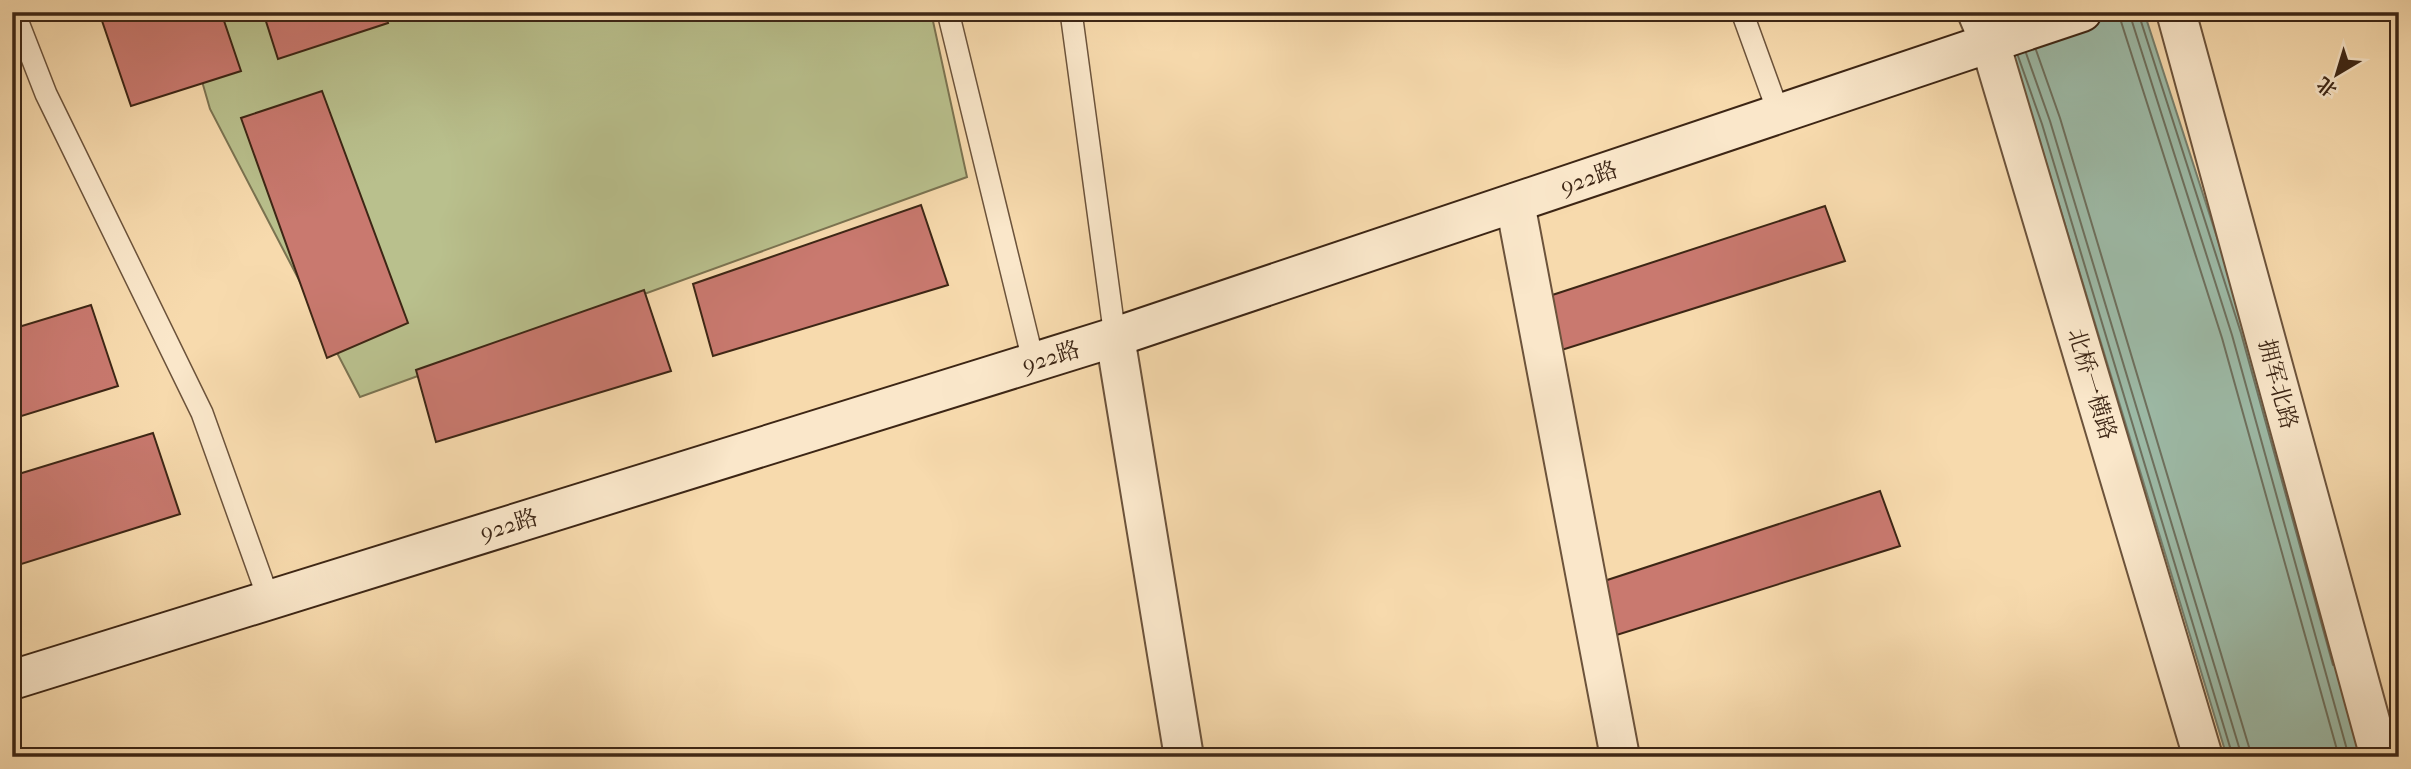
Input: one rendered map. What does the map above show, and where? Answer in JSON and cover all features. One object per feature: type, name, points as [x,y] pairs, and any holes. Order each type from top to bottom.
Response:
[{"type":"street","name":"922路","points":[[12,680],[1115,337],[1779,114],[1983,28],[2082,12]]},
{"type":"street","name":"拥军北路","points":[[2176,12],[2380,757]]},
{"type":"street","name":"北桥一横路","points":[[1983,28],[2203,757]]},
{"type":"street","points":[[1515,203],[1620,757]]},
{"type":"street","points":[[1115,337],[1184,757]]},
{"type":"lane","points":[[14,12],[47,94],[202,413],[269,600]]},
{"type":"lane","points":[[948,12],[1032,356]]},
{"type":"lane","points":[[1070,12],[1115,337]]},
{"type":"lane","points":[[1742,12],[1779,114]]},
{"type":"green space","points":[[182,12],[931,12],[967,177],[360,397],[210,109]]},
{"type":"water","points":[[1995,12],[2144,12],[2247,330],[2366,757],[2227,757],[2035,126]]},
{"type":"building","points":[[99,12],[221,12],[241,71],[131,106]]},
{"type":"building","points":[[263,12],[385,12],[388,23],[278,59]]},
{"type":"building","points":[[322,91],[408,323],[327,358],[241,118]]},
{"type":"building","points":[[921,205],[948,285],[713,356],[693,284]]},
{"type":"building","points":[[1825,206],[1845,261],[1552,353],[1537,300]]},
{"type":"building","points":[[644,290],[671,371],[436,442],[416,370]]},
{"type":"building","points":[[91,305],[118,386],[12,419],[12,329]]},
{"type":"building","points":[[153,433],[180,514],[12,567],[12,476]]},
{"type":"building","points":[[1880,491],[1900,546],[1607,638],[1592,585]]}]
